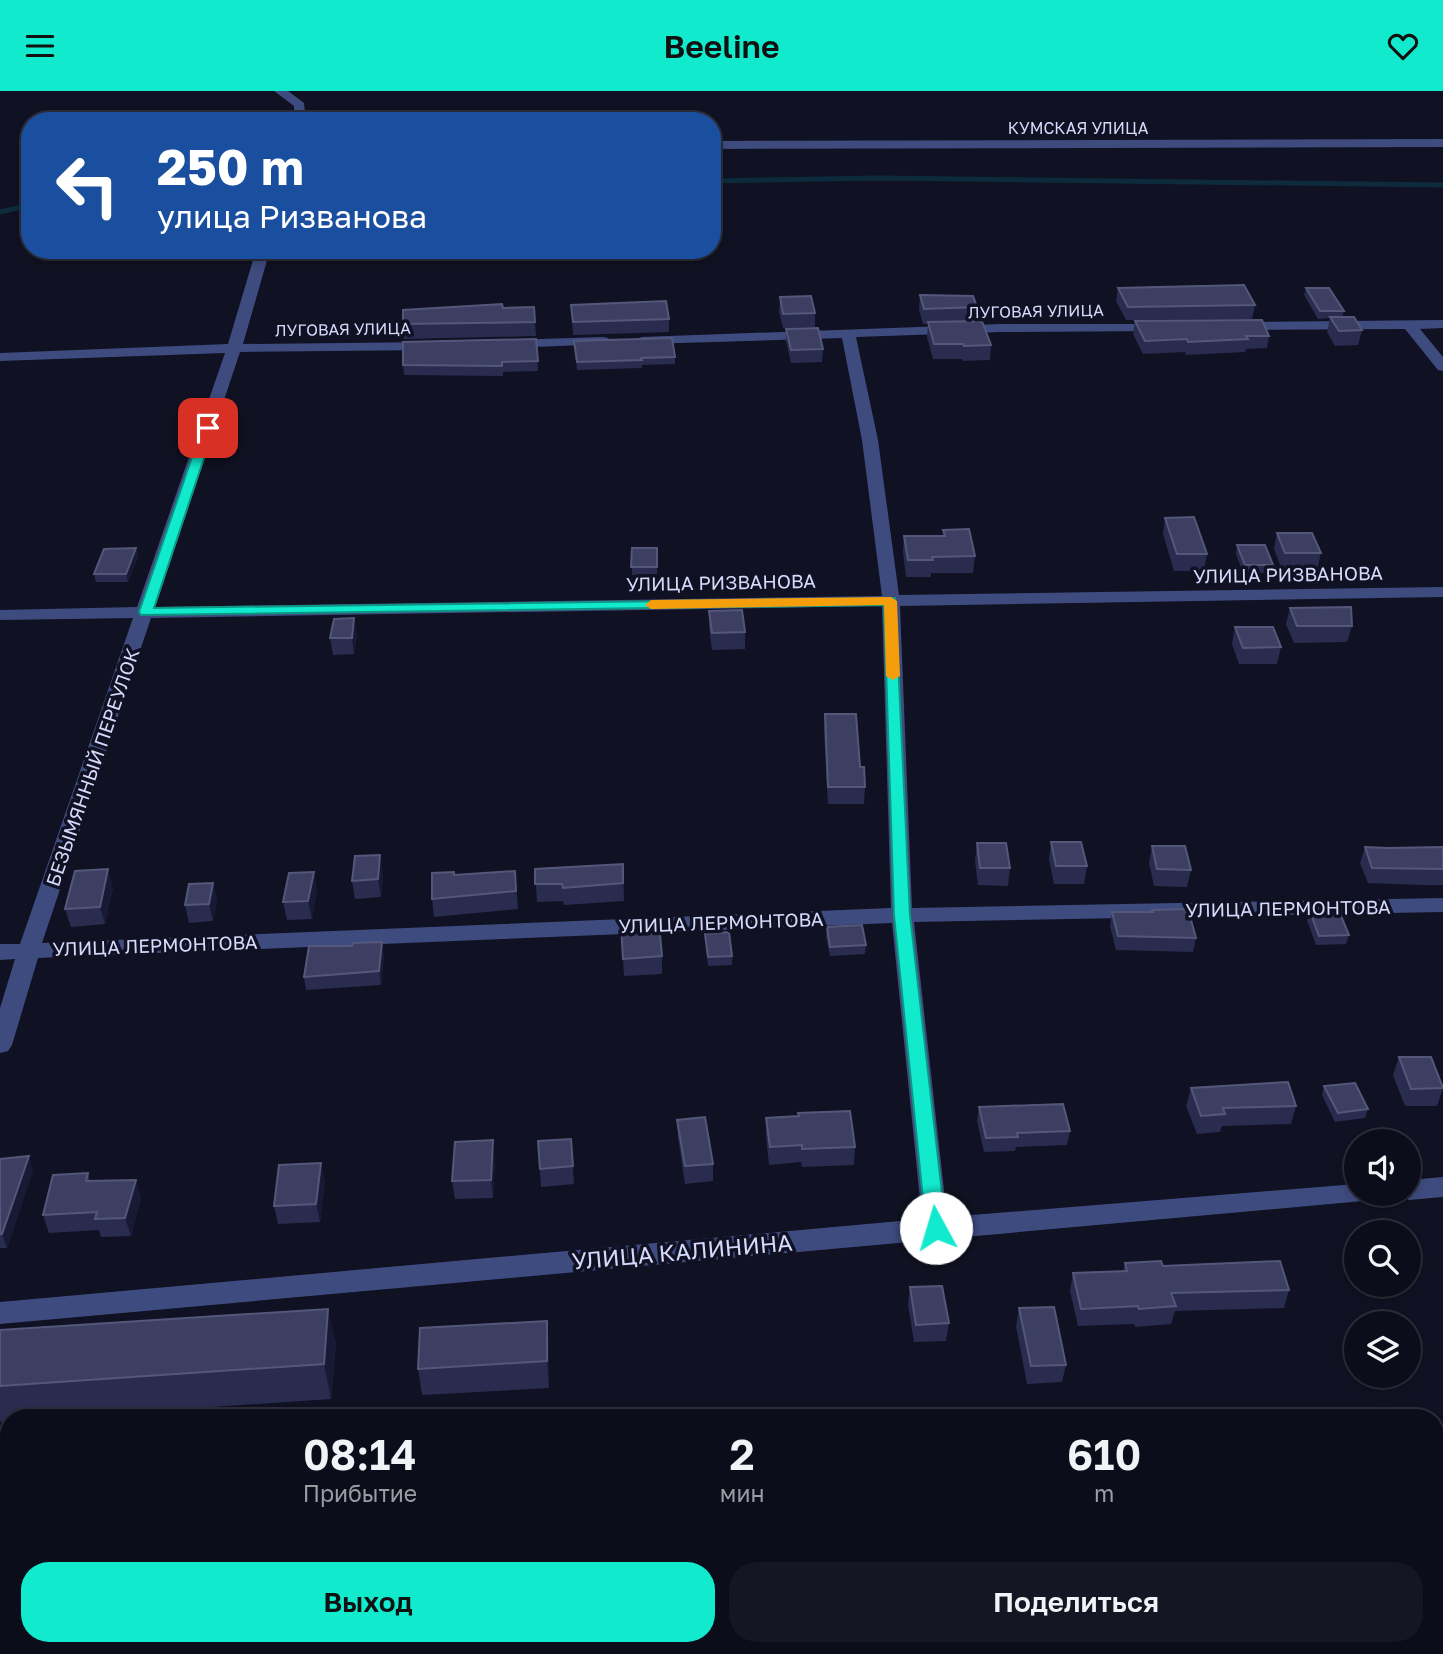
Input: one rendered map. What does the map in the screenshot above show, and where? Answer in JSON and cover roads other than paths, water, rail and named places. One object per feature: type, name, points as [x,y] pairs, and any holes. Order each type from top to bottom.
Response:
[{"type":"street","points":[[280,91],[300,105],[300,112]]},
{"type":"street","name":"КУМСКАЯ УЛИЦА","points":[[721,145],[1443,143]]},
{"type":"street","name":"БЕЗЫМЯННЫЙ ПЕРЕУЛОК","points":[[0,1045],[29,950],[234,348],[260,259]]},
{"type":"street","points":[[1409,324],[1443,367]]},
{"type":"street","points":[[1219,326],[1443,324]]},
{"type":"street","name":"ЛУГОВАЯ УЛИЦА","points":[[487,345],[848,333],[1178,327]]},
{"type":"street","points":[[848,333],[870,440],[891,601],[902,915],[936,1228]]},
{"type":"street","name":"ЛУГОВАЯ УЛИЦА","points":[[0,357],[234,348],[446,345]]},
{"type":"street","name":"УЛИЦА РИЗВАНОВА","points":[[0,615],[1443,592]]},
{"type":"street","name":"УЛИЦА ЛЕРМОНТОВА","points":[[0,952],[902,915],[1443,905]]},
{"type":"street","points":[[1421,1189],[1443,1187]]},
{"type":"street","name":"УЛИЦА КАЛИНИНА","points":[[0,1313],[936,1228],[1344,1195]]},
{"type":"waterway","points":[[721,181],[879,178],[1443,185]]},
{"type":"waterway","points":[[0,212],[21,207]]}]
